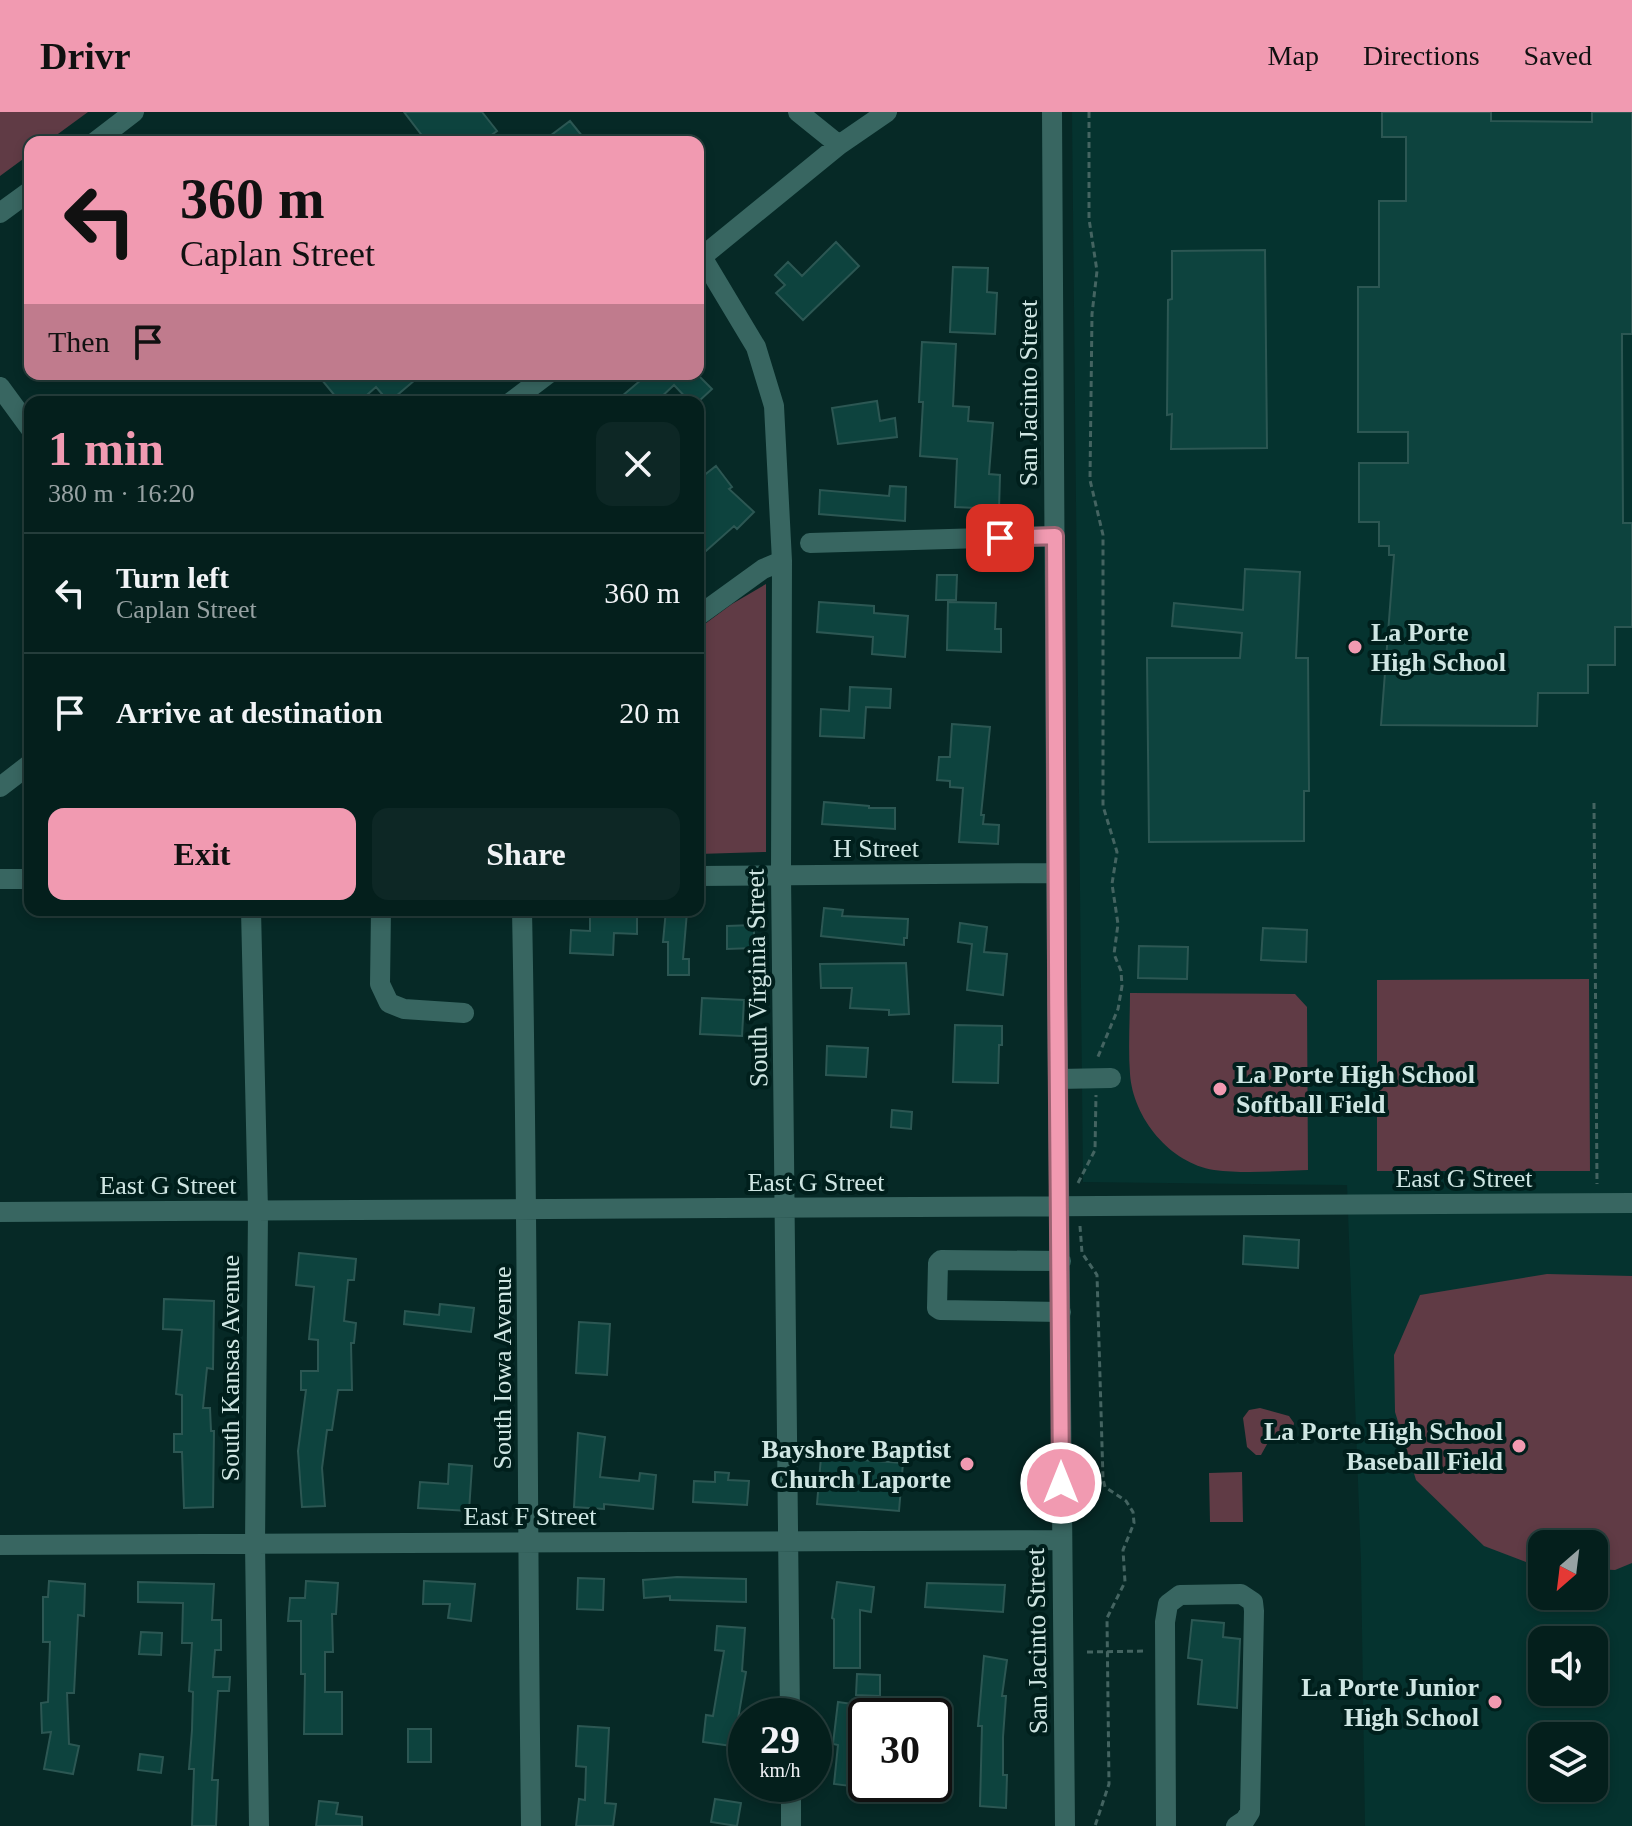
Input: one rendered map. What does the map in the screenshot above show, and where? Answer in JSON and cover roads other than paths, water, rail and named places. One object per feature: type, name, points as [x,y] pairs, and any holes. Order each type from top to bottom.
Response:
[{"type":"street","points":[[103,136],[134,112]]},
{"type":"street","points":[[798,112],[839,145]]},
{"type":"street","points":[[704,256],[839,145],[887,112]]},
{"type":"street","name":"San Jacinto Street","points":[[1052,112],[1058,1079],[1070,1206],[1061,1261],[1065,1826]]},
{"type":"street","points":[[0,213],[24,195]]},
{"type":"street","name":"South Virginia Street","points":[[704,265],[756,347],[774,406],[782,561],[781,875],[790,1698]]},
{"type":"street","points":[[519,396],[540,380]]},
{"type":"street","points":[[0,387],[24,420]]},
{"type":"street","points":[[810,543],[1055,536]]},
{"type":"street","points":[[704,612],[763,569],[782,561]]},
{"type":"street","points":[[0,787],[24,769]]},
{"type":"street","name":"H Street","points":[[704,876],[1055,873]]},
{"type":"street","points":[[0,879],[24,879]]},
{"type":"street","name":"South Kansas Avenue","points":[[251,916],[258,1211],[255,1544],[259,1826]]},
{"type":"street","points":[[381,916],[380,984],[389,1003],[404,1009],[464,1013]]},
{"type":"street","name":"South Iowa Avenue","points":[[522,916],[528,1209],[527,1542],[531,1826]]},
{"type":"street","points":[[1058,1079],[1104,1078]]},
{"type":"street","name":"East G Street","points":[[0,1212],[1632,1203]]},
{"type":"street","points":[[1061,1261],[941,1260],[938,1263],[937,1308],[1061,1312]]},
{"type":"street","name":"East F Street","points":[[0,1545],[1061,1540]]},
{"type":"street","points":[[1166,1826],[1165,1622],[1168,1604],[1180,1595],[1241,1594],[1253,1602],[1254,1611],[1251,1797],[1250,1812],[1236,1826]]},
{"type":"street","points":[[791,1802],[791,1826]]},
{"type":"place","name":"La Porte High School","points":[[1355,647]]},
{"type":"place","name":"La Porte High School Softball Field","points":[[1220,1089]]},
{"type":"place","name":"La Porte High School Baseball Field","points":[[1519,1446]]},
{"type":"place","name":"Bayshore Baptist Church Laporte","points":[[967,1464]]},
{"type":"place","name":"La Porte Junior High School","points":[[1495,1702]]}]
